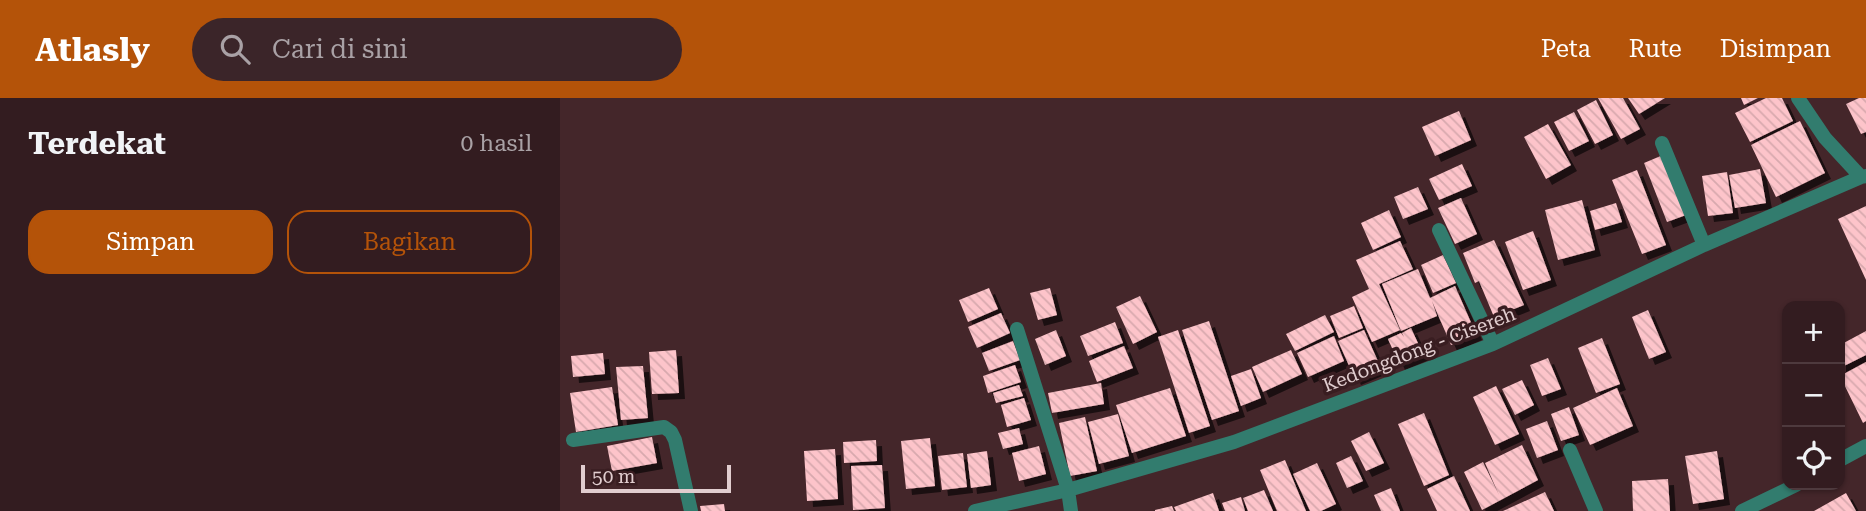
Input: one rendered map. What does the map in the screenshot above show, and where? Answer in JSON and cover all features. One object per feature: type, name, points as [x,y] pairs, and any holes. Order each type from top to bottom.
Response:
[{"type":"street","points":[[1798,98],[1825,138],[1863,176]]},
{"type":"street","points":[[1662,143],[1704,245]]},
{"type":"street","name":"Kedongdong - Cisereh","points":[[975,511],[1068,490],[1234,442],[1493,344],[1704,245],[1863,176]]},
{"type":"street","points":[[1439,230],[1493,344]]},
{"type":"street","points":[[1017,329],[1068,490],[1071,511]]},
{"type":"street","points":[[573,440],[664,427],[671,432],[675,440],[691,511]]},
{"type":"street","points":[[1845,457],[1866,446]]},
{"type":"street","points":[[1570,450],[1596,511]]},
{"type":"street","points":[[1742,511],[1786,490]]},
{"type":"building","points":[[1598,98],[1623,98],[1640,129],[1621,139]]},
{"type":"building","points":[[1628,98],[1665,98],[1639,114]]},
{"type":"building","points":[[1741,98],[1758,98],[1744,105]]},
{"type":"building","points":[[1766,98],[1782,98],[1793,121],[1750,142],[1735,113]]},
{"type":"building","points":[[1866,98],[1866,132],[1861,134],[1846,104]]},
{"type":"building","points":[[1596,100],[1613,135],[1595,144],[1577,110]]},
{"type":"building","points":[[1459,111],[1471,140],[1435,156],[1422,127]]},
{"type":"building","points":[[1574,112],[1589,141],[1569,151],[1554,122]]},
{"type":"building","points":[[1800,121],[1825,173],[1776,197],[1751,145]]},
{"type":"building","points":[[1548,124],[1571,165],[1546,179],[1524,137]]},
{"type":"building","points":[[1663,155],[1686,215],[1667,222],[1644,163]]},
{"type":"building","points":[[1462,164],[1472,186],[1439,200],[1429,179]]},
{"type":"building","points":[[1760,169],[1766,203],[1735,208],[1729,175]]},
{"type":"building","points":[[1637,170],[1666,245],[1642,254],[1612,180]]},
{"type":"building","points":[[1727,172],[1733,213],[1708,216],[1702,176]]},
{"type":"building","points":[[1418,187],[1428,209],[1403,219],[1394,197]]},
{"type":"building","points":[[1461,198],[1477,234],[1455,244],[1438,208]]},
{"type":"building","points":[[1582,200],[1595,250],[1558,260],[1545,210]]},
{"type":"building","points":[[1616,203],[1622,222],[1595,230],[1590,211]]},
{"type":"building","points":[[1866,206],[1866,280],[1838,219]]},
{"type":"building","points":[[1389,210],[1401,237],[1373,250],[1361,223]]},
{"type":"building","points":[[1533,231],[1551,280],[1523,290],[1505,242]]},
{"type":"building","points":[[1494,240],[1524,305],[1494,317],[1479,281],[1475,283],[1463,253]]},
{"type":"building","points":[[1400,241],[1413,269],[1379,284],[1400,330],[1372,342],[1352,297],[1369,289],[1356,260]]},
{"type":"building","points":[[1443,255],[1456,283],[1433,293],[1421,265]]},
{"type":"building","points":[[1418,269],[1430,298],[1455,286],[1476,334],[1451,345],[1432,301],[1437,316],[1401,331],[1382,284]]},
{"type":"building","points":[[989,288],[998,309],[968,322],[959,300]]},
{"type":"building","points":[[1050,288],[1057,315],[1038,320],[1030,293]]},
{"type":"building","points":[[1140,296],[1157,332],[1133,344],[1116,307]]},
{"type":"building","points":[[1354,306],[1363,328],[1339,338],[1330,316]]},
{"type":"building","points":[[1648,310],[1666,352],[1649,359],[1632,317]]},
{"type":"building","points":[[1001,313],[1010,333],[977,348],[968,327]]},
{"type":"building","points":[[1325,315],[1334,332],[1295,351],[1286,334]]},
{"type":"building","points":[[1209,321],[1239,411],[1212,420],[1182,330]]},
{"type":"building","points":[[1115,322],[1123,343],[1088,356],[1080,336]]},
{"type":"building","points":[[1411,328],[1423,354],[1399,364],[1388,339],[1401,333],[1404,337],[1402,333]]},
{"type":"building","points":[[1056,330],[1066,356],[1045,365],[1035,339]]},
{"type":"building","points":[[1178,330],[1210,426],[1189,433],[1158,337]]},
{"type":"building","points":[[1364,330],[1381,368],[1355,379],[1338,341]]},
{"type":"building","points":[[1866,331],[1866,355],[1845,366],[1845,342]]},
{"type":"building","points":[[1334,336],[1344,361],[1308,377],[1297,353]]},
{"type":"building","points":[[1602,338],[1620,384],[1596,393],[1578,348]]},
{"type":"building","points":[[1013,341],[1020,360],[989,371],[982,353]]},
{"type":"building","points":[[1124,346],[1133,368],[1097,382],[1089,361]]},
{"type":"building","points":[[676,350],[679,393],[652,394],[649,352]]},
{"type":"building","points":[[1291,350],[1302,374],[1263,392],[1252,367]]},
{"type":"building","points":[[603,353],[605,374],[573,377],[571,356]]},
{"type":"building","points":[[1548,358],[1561,389],[1542,396],[1530,365]]},
{"type":"building","points":[[1866,362],[1866,421],[1863,423],[1845,386],[1845,373]]},
{"type":"building","points":[[1015,365],[1021,382],[988,393],[983,376]]},
{"type":"building","points":[[643,366],[648,418],[621,420],[616,367]]},
{"type":"building","points":[[1251,369],[1261,398],[1241,406],[1231,376]]},
{"type":"building","points":[[1522,380],[1534,405],[1515,415],[1502,389]]},
{"type":"building","points":[[1101,383],[1104,404],[1052,413],[1048,393]]},
{"type":"building","points":[[1019,385],[1023,396],[996,403],[993,393]]},
{"type":"building","points":[[1496,386],[1519,434],[1495,445],[1473,397]]},
{"type":"building","points":[[612,387],[618,425],[576,432],[570,393]]},
{"type":"building","points":[[1170,388],[1186,436],[1132,453],[1116,405]]},
{"type":"building","points":[[1617,388],[1633,426],[1590,445],[1573,408]]},
{"type":"building","points":[[1024,398],[1031,420],[1007,427],[1001,405]]},
{"type":"building","points":[[1569,407],[1579,435],[1561,441],[1551,414]]},
{"type":"building","points":[[1424,413],[1449,475],[1424,486],[1398,424]]},
{"type":"building","points":[[1118,414],[1129,456],[1099,464],[1088,422]]},
{"type":"building","points":[[1085,417],[1097,471],[1070,476],[1059,423]]},
{"type":"building","points":[[1547,421],[1558,450],[1537,458],[1526,429]]},
{"type":"building","points":[[1019,428],[1023,444],[1003,449],[998,433]]},
{"type":"building","points":[[1369,432],[1384,463],[1366,471],[1351,441]]},
{"type":"building","points":[[652,437],[657,463],[612,471],[607,446]]},
{"type":"building","points":[[930,438],[935,486],[906,489],[901,441]]},
{"type":"building","points":[[876,440],[877,461],[844,463],[843,442]]},
{"type":"building","points":[[1522,445],[1538,480],[1482,510],[1464,472],[1483,462],[1499,495],[1485,463]]},
{"type":"building","points":[[1039,446],[1046,474],[1019,481],[1012,453]]},
{"type":"building","points":[[835,449],[838,499],[807,501],[804,451]]},
{"type":"building","points":[[987,451],[991,485],[971,488],[967,454]]},
{"type":"building","points":[[1717,451],[1724,499],[1693,504],[1685,456]]},
{"type":"building","points":[[963,453],[967,487],[942,490],[938,456]]},
{"type":"building","points":[[1351,456],[1363,481],[1347,488],[1336,463]]},
{"type":"building","points":[[1285,460],[1306,511],[1277,511],[1260,470]]},
{"type":"building","points":[[1317,463],[1336,504],[1321,511],[1310,511],[1293,474]]},
{"type":"building","points":[[882,465],[885,508],[853,510],[851,466]]},
{"type":"building","points":[[1454,476],[1470,511],[1437,511],[1427,489]]},
{"type":"building","points":[[1668,479],[1670,511],[1633,511],[1632,481]]},
{"type":"building","points":[[1391,488],[1400,511],[1381,511],[1374,495]]},
{"type":"building","points":[[1264,490],[1273,511],[1248,511],[1243,498]]},
{"type":"building","points":[[1545,492],[1554,511],[1503,511]]},
{"type":"building","points":[[1213,493],[1219,511],[1176,511],[1174,507]]},
{"type":"building","points":[[1846,493],[1856,511],[1814,511]]},
{"type":"building","points":[[1241,497],[1245,511],[1225,511],[1222,503]]},
{"type":"building","points":[[724,504],[725,511],[701,511],[700,506]]},
{"type":"building","points":[[1172,506],[1174,511],[1155,511],[1155,510]]}]
